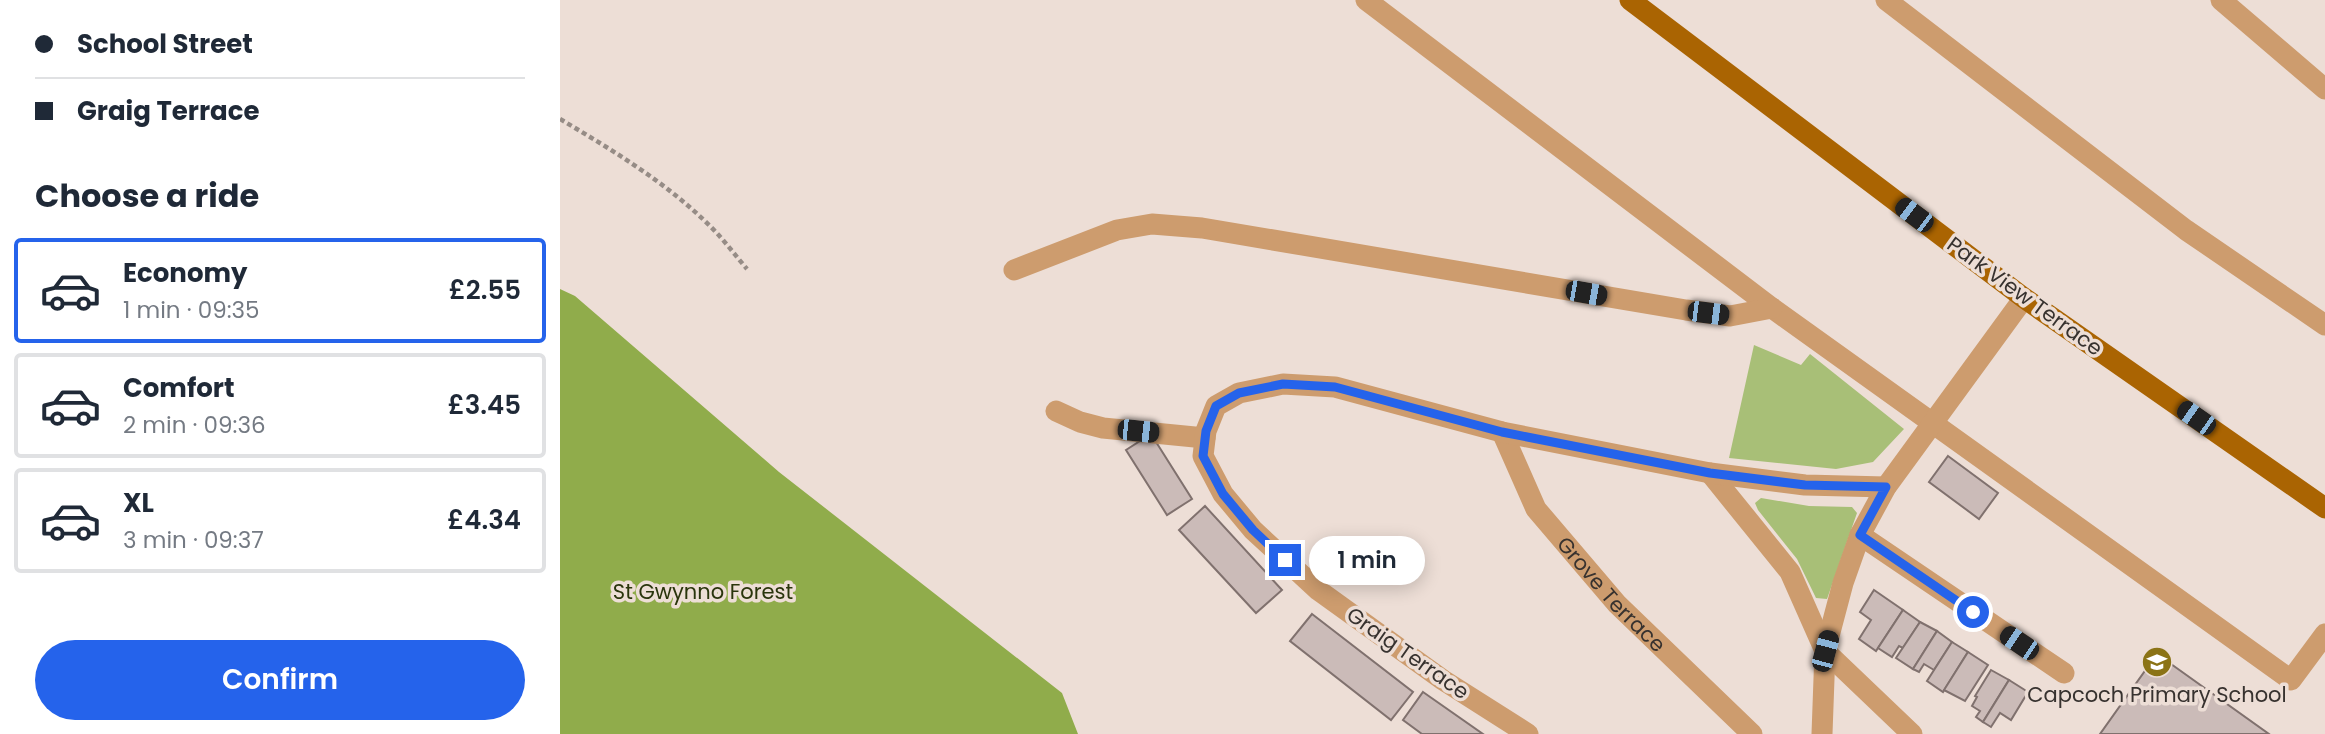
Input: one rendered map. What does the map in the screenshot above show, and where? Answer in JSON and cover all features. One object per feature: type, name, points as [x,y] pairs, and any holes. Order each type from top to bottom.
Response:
[{"type":"main road","name":"Park View Terrace","points":[[1630,0],[2024,298],[2325,508]]},
{"type":"street","points":[[1366,0],[1772,308],[2291,680],[2325,634]]},
{"type":"street","points":[[1886,0],[2186,230],[2325,326]]},
{"type":"street","points":[[2221,0],[2325,89]]},
{"type":"street","points":[[1014,270],[1117,230],[1152,224],[1202,228],[1730,316],[1772,308]]},
{"type":"street","points":[[1822,734],[1825,651],[1843,583],[1860,535],[1886,487],[2024,298]]},
{"type":"street","points":[[1056,411],[1080,422],[1103,428],[1205,434],[1216,406],[1239,393],[1283,384],[1335,387],[1502,432],[1710,473],[1805,485],[1886,487]]},
{"type":"street","name":"Grove Terrace","points":[[1502,432],[1536,509],[1617,604],[1752,734]]},
{"type":"street","name":"Graig Terrace","points":[[1205,434],[1203,456],[1223,494],[1253,530],[1318,590],[1443,680],[1528,734]]},
{"type":"street","points":[[1710,473],[1790,572],[1825,651],[1912,734]]},
{"type":"street","points":[[1860,535],[2064,673]]},
{"type":"path","points":[[560,120],[664,185],[713,228],[747,269]]},
{"type":"green space","name":"St Gwynno Forest","points":[[560,289],[575,296],[779,472],[1062,693],[1078,734],[560,734]]},
{"type":"green space","points":[[1754,345],[1801,365],[1810,354],[1904,429],[1873,462],[1836,469],[1729,458]]},
{"type":"green space","points":[[1761,498],[1809,506],[1852,507],[1857,513],[1827,599],[1816,598],[1797,559],[1758,510],[1755,503]]},
{"type":"building","points":[[1151,434],[1192,499],[1167,515],[1126,450]]},
{"type":"building","points":[[1948,456],[1998,493],[1979,519],[1929,482]]},
{"type":"building","points":[[1205,506],[1282,590],[1256,613],[1179,530]]},
{"type":"building","points":[[1874,590],[1903,610],[1876,651],[1859,639],[1871,620],[1860,612]]},
{"type":"building","points":[[1903,610],[1920,622],[1903,648],[1899,646],[1892,657],[1878,648]]},
{"type":"building","points":[[1312,614],[1413,692],[1391,720],[1290,641]]},
{"type":"building","points":[[1920,622],[1937,631],[1913,669],[1896,658]]},
{"type":"building","points":[[1937,631],[1952,642],[1934,670],[1924,664],[1919,672],[1913,669]]},
{"type":"building","points":[[1952,642],[1968,652],[1943,692],[1927,681]]},
{"type":"building","points":[[1968,652],[1988,665],[1965,701],[1944,690]]},
{"type":"building","points":[[2157,654],[2269,734],[2100,734]]},
{"type":"building","points":[[1991,670],[2009,680],[1983,722],[1976,717],[1980,711],[1972,706]]},
{"type":"building","points":[[2009,680],[2028,692],[2011,720],[2000,713],[1991,727],[1983,722]]},
{"type":"building","points":[[1423,692],[1483,734],[1422,734],[1403,720]]},
{"type":"place","name":"Capcoch Primary School","points":[[2157,662]]},
{"type":"route","points":[[1285,560],[1253,530],[1223,494],[1203,456],[1206,431],[1216,406],[1239,393],[1283,384],[1335,387],[1502,432],[1710,473],[1805,485],[1886,487],[1860,535],[1973,612]]}]
